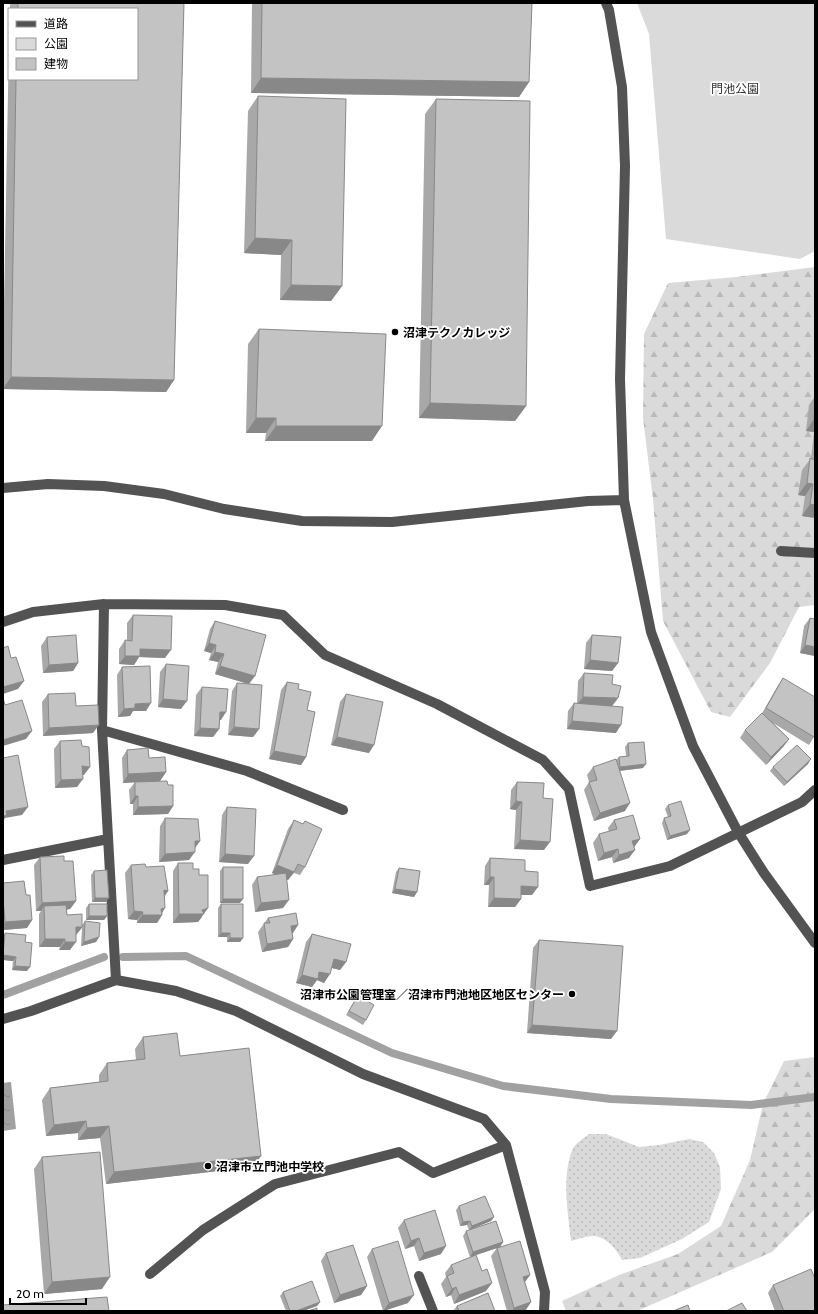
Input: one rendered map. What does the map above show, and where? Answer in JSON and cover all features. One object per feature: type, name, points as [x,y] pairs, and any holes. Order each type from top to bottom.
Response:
[{"type":"street","points":[[606,3],[610,10],[623,95],[625,166],[620,379],[624,500],[651,632],[693,746],[738,832],[764,873],[815,943]]},
{"type":"street","points":[[3,488],[48,484],[104,486],[164,494],[224,509],[302,521],[392,522],[588,501],[624,500]]},
{"type":"street","points":[[781,551],[815,553]]},
{"type":"street","points":[[104,604],[102,730],[116,980]]},
{"type":"street","points":[[3,622],[33,612],[104,604],[225,606],[283,616],[325,655],[437,704],[544,760],[569,789],[590,886],[670,866],[802,802],[815,790]]},
{"type":"street","points":[[102,730],[247,771],[343,810]]},
{"type":"street","points":[[3,860],[108,839]]},
{"type":"street","points":[[3,1019],[31,1011],[116,980],[176,991],[236,1011],[363,1074],[484,1119],[506,1145],[545,1292],[544,1311]]},
{"type":"street","points":[[150,1274],[203,1230],[275,1184],[399,1152],[433,1173],[506,1145]]},
{"type":"street","points":[[419,1276],[433,1311]]},
{"type":"green space","name":"門池公園","points":[[637,3],[815,3],[815,251],[800,259],[666,239],[649,34]]},
{"type":"green space","points":[[815,267],[815,605],[799,607],[770,663],[730,717],[711,712],[663,621],[653,499],[643,418],[644,334],[668,283],[736,277]]},
{"type":"green space","points":[[815,1057],[815,1209],[772,1252],[637,1311],[566,1311],[562,1301],[619,1275],[678,1254],[721,1226],[750,1160],[763,1104],[784,1061]]},
{"type":"green space","points":[[589,1134],[606,1134],[639,1147],[689,1139],[703,1142],[714,1153],[720,1167],[721,1189],[709,1222],[682,1239],[640,1258],[622,1260],[607,1241],[599,1237],[588,1236],[571,1241],[566,1194],[569,1159],[573,1148],[578,1142]]},
{"type":"water","points":[[11,1082],[16,1129],[3,1131],[3,1083]]},
{"type":"building","points":[[18,3],[184,3],[174,380],[11,377],[16,80],[138,80],[138,8],[18,8]]},
{"type":"building","points":[[262,3],[532,3],[529,82],[261,78]]},
{"type":"building","points":[[258,96],[346,99],[342,286],[291,285],[292,240],[255,238]]},
{"type":"building","points":[[436,99],[530,101],[526,406],[430,403]]},
{"type":"building","points":[[259,329],[386,334],[382,426],[276,426],[276,418],[256,418]]},
{"type":"building","points":[[810,458],[815,460],[815,505],[810,504],[813,484],[807,483]]},
{"type":"building","points":[[133,615],[172,616],[171,650],[140,649],[140,656],[125,656],[125,640],[132,641]]},
{"type":"building","points":[[810,618],[815,619],[815,647],[805,645]]},
{"type":"building","points":[[215,621],[266,635],[255,676],[220,666],[224,654],[215,652],[216,645],[209,643]]},
{"type":"building","points":[[76,635],[78,663],[49,665],[47,637]]},
{"type":"building","points":[[592,635],[621,637],[618,663],[590,660]]},
{"type":"building","points":[[8,646],[11,658],[16,657],[24,681],[3,687],[3,648]]},
{"type":"building","points":[[166,664],[189,666],[187,701],[163,699]]},
{"type":"building","points":[[150,666],[151,703],[135,704],[135,708],[124,709],[122,667]]},
{"type":"building","points":[[584,673],[613,675],[612,684],[621,686],[618,698],[583,697]]},
{"type":"building","points":[[783,678],[815,697],[814,737],[766,708]]},
{"type":"building","points":[[287,682],[299,684],[298,689],[311,692],[307,710],[315,712],[306,757],[274,751]]},
{"type":"building","points":[[237,683],[262,685],[259,729],[234,727]]},
{"type":"building","points":[[202,687],[228,689],[226,712],[220,712],[219,729],[200,728]]},
{"type":"building","points":[[75,693],[76,706],[98,705],[99,725],[49,728],[48,694]]},
{"type":"building","points":[[346,694],[383,702],[374,745],[337,737]]},
{"type":"building","points":[[3,698],[5,705],[22,700],[32,731],[3,740]]},
{"type":"building","points":[[574,703],[623,707],[621,725],[572,721]]},
{"type":"building","points":[[762,713],[789,739],[771,757],[745,730]]},
{"type":"building","points":[[81,740],[82,746],[89,747],[90,767],[82,766],[83,779],[61,780],[60,741]]},
{"type":"building","points":[[644,742],[646,764],[620,767],[619,757],[629,756],[628,743]]},
{"type":"building","points":[[797,745],[811,759],[787,782],[773,767]]},
{"type":"building","points":[[148,748],[149,758],[165,757],[166,772],[128,774],[127,750]]},
{"type":"building","points":[[18,755],[28,807],[6,811],[7,815],[3,816],[3,758]]},
{"type":"building","points":[[616,759],[630,803],[600,813],[589,782],[597,780],[593,767]]},
{"type":"building","points":[[167,781],[168,785],[173,785],[173,806],[138,807],[138,796],[135,796],[135,782]]},
{"type":"building","points":[[517,782],[544,783],[543,798],[553,799],[550,842],[520,840],[522,802],[516,801]]},
{"type":"building","points":[[681,801],[690,830],[670,836],[664,818],[671,816],[668,805]]},
{"type":"building","points":[[227,807],[256,809],[254,856],[225,854]]},
{"type":"building","points":[[633,815],[640,839],[632,841],[635,850],[619,855],[618,849],[604,853],[599,834],[617,829],[614,820]]},
{"type":"building","points":[[165,818],[198,819],[200,841],[195,841],[195,852],[165,854]]},
{"type":"building","points":[[294,820],[303,824],[305,821],[322,829],[305,867],[298,864],[294,872],[277,865]]},
{"type":"building","points":[[64,856],[64,861],[73,861],[76,901],[42,903],[40,857]]},
{"type":"building","points":[[490,858],[525,860],[525,871],[538,872],[538,887],[521,886],[521,899],[494,898],[494,877],[490,877]]},
{"type":"building","points":[[178,863],[193,863],[193,869],[199,869],[199,875],[208,875],[208,908],[202,910],[204,914],[179,914]]},
{"type":"building","points":[[145,864],[146,867],[164,866],[168,891],[164,890],[165,908],[161,909],[162,915],[142,915],[143,912],[134,911],[131,865]]},
{"type":"building","points":[[223,867],[243,867],[243,899],[223,899]]},
{"type":"building","points":[[399,868],[420,871],[417,892],[395,889]]},
{"type":"building","points":[[107,870],[109,898],[95,898],[94,871]]},
{"type":"building","points":[[286,873],[289,900],[261,903],[257,877]]},
{"type":"building","points":[[24,881],[26,895],[30,895],[32,920],[5,922],[3,883]]},
{"type":"building","points":[[89,904],[107,904],[107,916],[89,916]]},
{"type":"building","points":[[221,904],[243,904],[243,938],[230,938],[230,933],[221,933]]},
{"type":"building","points":[[66,905],[67,915],[82,914],[82,927],[76,927],[76,942],[65,942],[65,939],[45,939],[44,906]]},
{"type":"building","points":[[296,913],[298,925],[291,926],[293,939],[267,944],[264,923],[270,923],[268,918]]},
{"type":"building","points":[[85,921],[100,923],[99,937],[84,942]]},
{"type":"building","points":[[5,933],[26,935],[25,942],[32,943],[30,967],[15,966],[16,957],[3,955]]},
{"type":"building","points":[[312,934],[351,944],[346,962],[334,959],[330,974],[319,972],[318,979],[302,975]]},
{"type":"building","name":"沼津市公園管理室／沼津市門池地区地区センター","points":[[539,940],[623,946],[617,1031],[532,1025]]},
{"type":"building","points":[[358,995],[374,1005],[366,1020],[349,1011]]},
{"type":"building","points":[[177,1033],[180,1056],[249,1048],[261,1156],[114,1172],[109,1126],[87,1128],[86,1121],[54,1125],[50,1088],[108,1081],[107,1063],[145,1059],[143,1037]]},
{"type":"building","points":[[100,1152],[110,1277],[52,1282],[42,1157]]},
{"type":"building","points":[[485,1196],[494,1217],[472,1226],[470,1221],[463,1222],[459,1206]]},
{"type":"building","points":[[435,1210],[446,1246],[424,1253],[419,1238],[411,1241],[404,1220]]},
{"type":"building","points":[[496,1221],[503,1242],[473,1252],[466,1231]]},
{"type":"building","points":[[398,1241],[414,1295],[389,1303],[372,1249]]},
{"type":"building","points":[[520,1241],[530,1275],[523,1277],[531,1302],[514,1308],[497,1248]]},
{"type":"building","points":[[353,1245],[367,1286],[340,1295],[326,1253]]},
{"type":"building","points":[[476,1255],[482,1271],[487,1269],[492,1283],[459,1295],[456,1287],[452,1289],[447,1276],[454,1273],[451,1265]]},
{"type":"building","points":[[811,1269],[815,1279],[815,1311],[784,1311],[773,1285]]},
{"type":"building","points":[[312,1281],[320,1302],[296,1311],[290,1311],[283,1292]]},
{"type":"building","points":[[488,1293],[495,1311],[459,1311],[457,1306]]},
{"type":"building","points":[[107,1297],[109,1311],[3,1311],[3,1305]]},
{"type":"building","points":[[742,1303],[747,1311],[726,1311]]},
{"type":"building","points":[[688,1305],[690,1311],[673,1311]]},
{"type":"building","points":[[317,1308],[317,1311],[308,1311]]},
{"type":"waterway","points":[[123,957],[186,956],[392,1053],[503,1086],[611,1099],[751,1105],[815,1097]]},
{"type":"waterway","points":[[3,995],[104,957]]},
{"type":"place","name":"沼津テクノカレッジ","points":[[395,332]]},
{"type":"place","name":"沼津市公園管理室／沼津市門池地区地区センター","points":[[572,994]]},
{"type":"place","name":"沼津市立門池中学校","points":[[208,1166]]}]
